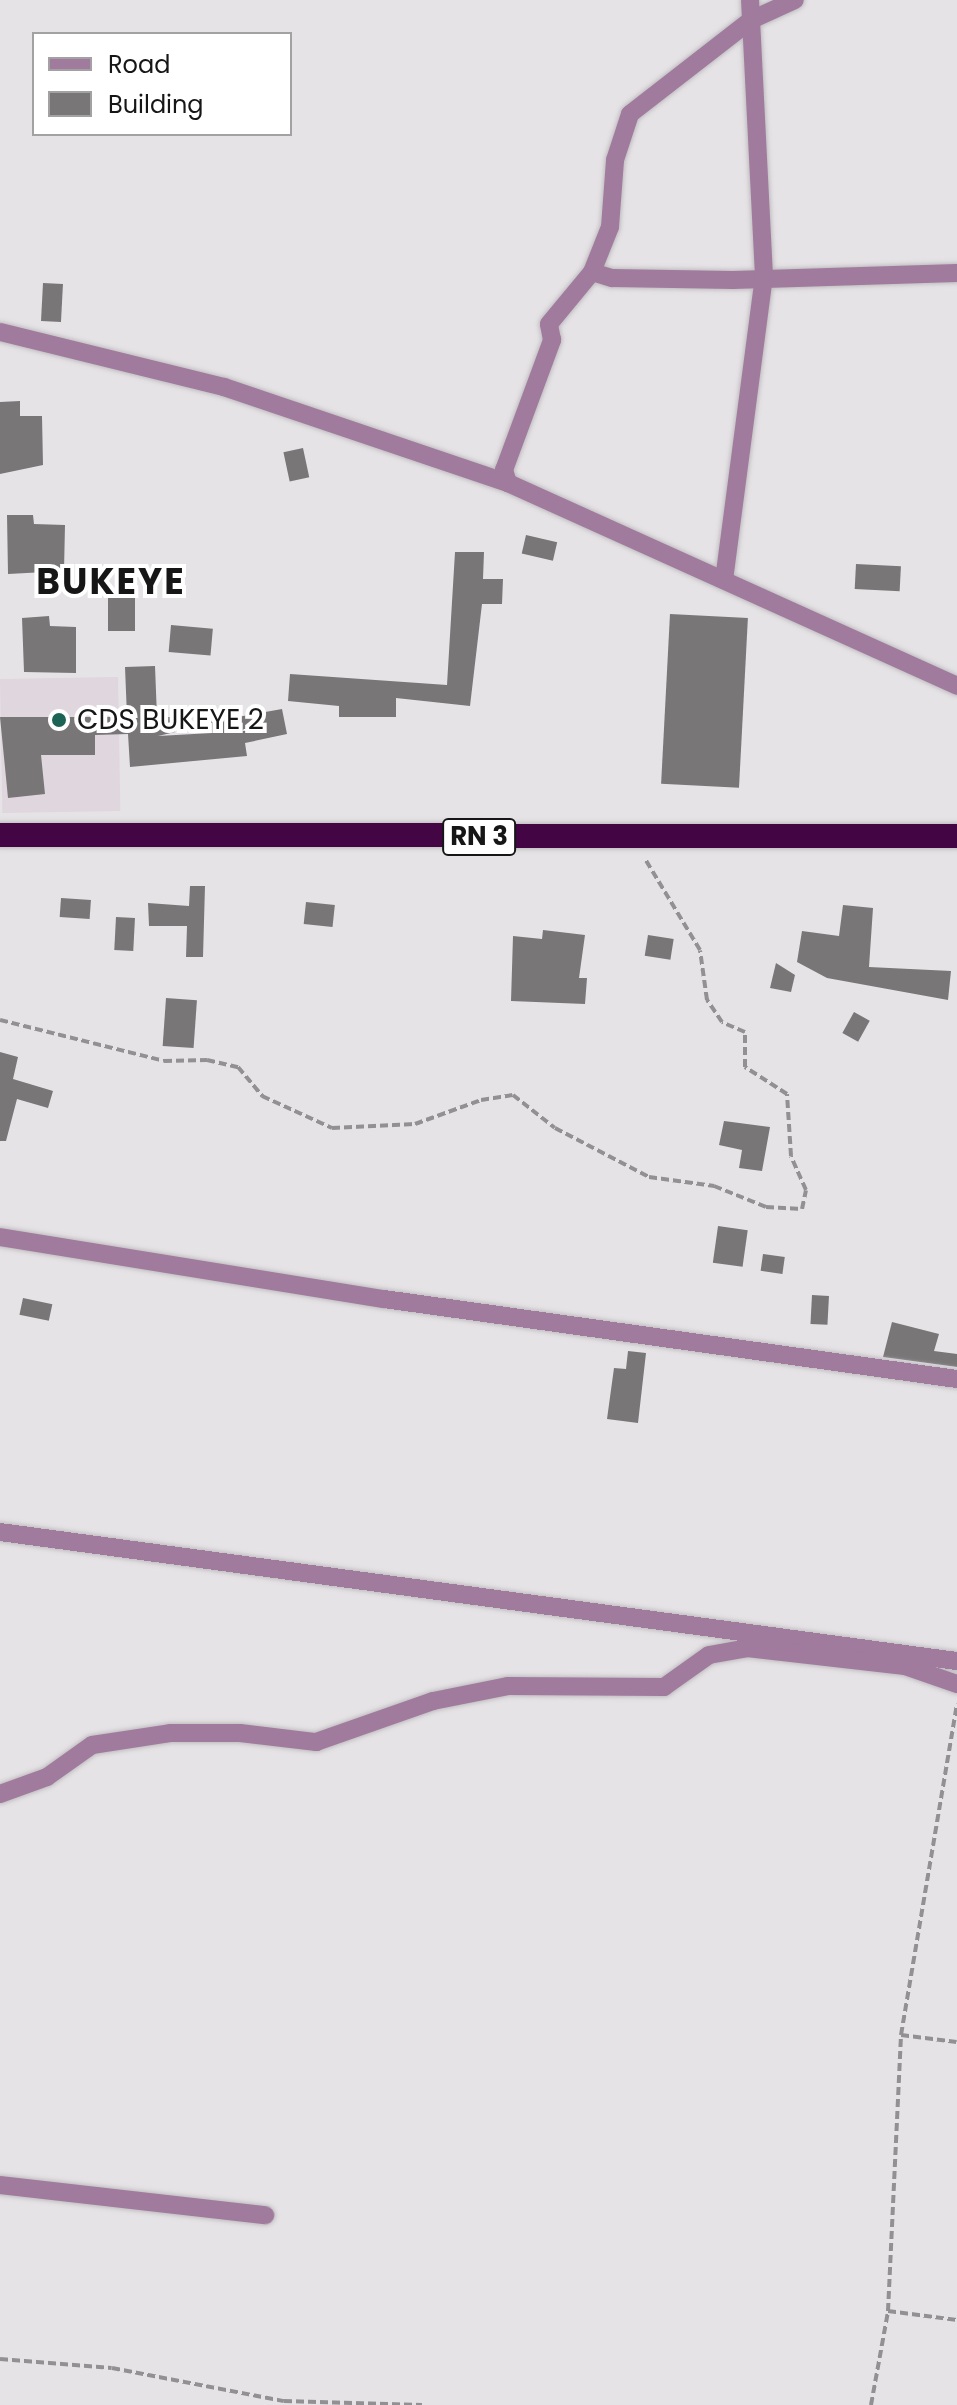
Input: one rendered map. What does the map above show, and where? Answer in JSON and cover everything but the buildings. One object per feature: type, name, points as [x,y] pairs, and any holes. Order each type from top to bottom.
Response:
[{"type":"highway","name":"RN 3","points":[[0,835],[957,836]]},
{"type":"street","points":[[724,580],[764,276],[750,0]]},
{"type":"street","points":[[508,483],[504,470],[552,340],[549,324],[592,272],[614,212],[615,160],[630,114],[751,20],[795,0]]},
{"type":"street","points":[[592,272],[612,278],[733,280],[764,276],[957,273]]},
{"type":"street","points":[[0,332],[224,387],[508,483],[957,686]]},
{"type":"street","points":[[0,1237],[384,1299],[957,1379]]},
{"type":"street","points":[[0,1532],[957,1661]]},
{"type":"street","points":[[0,1794],[47,1777],[92,1745],[170,1733],[240,1733],[316,1742],[433,1701],[508,1686],[664,1687],[709,1655],[747,1648],[905,1666],[957,1684]]},
{"type":"street","points":[[0,2185],[265,2215]]},
{"type":"path","points":[[0,1020],[164,1061],[207,1060],[238,1067],[262,1096],[332,1128],[415,1124],[481,1100],[513,1095],[555,1128],[649,1177],[714,1186],[766,1207],[802,1209],[806,1190],[791,1156],[793,1119],[787,1094],[745,1067],[745,1032],[722,1022],[707,1000],[700,950],[650,874],[637,838]]},
{"type":"path","points":[[871,2405],[888,2311],[901,2035],[957,1702]]},
{"type":"path","points":[[901,2035],[957,2042]]},
{"type":"path","points":[[888,2311],[957,2320]]},
{"type":"path","points":[[0,2359],[112,2368],[284,2401],[422,2405]]},
{"type":"shaded area","name":"CDS BUKEYE 2","points":[[118,677],[120,811],[2,813],[0,679]]},
{"type":"place","name":"CDS BUKEYE 2","points":[[59,720]]},
{"type":"district","name":"BUKEYE","points":[[111,582]]}]
